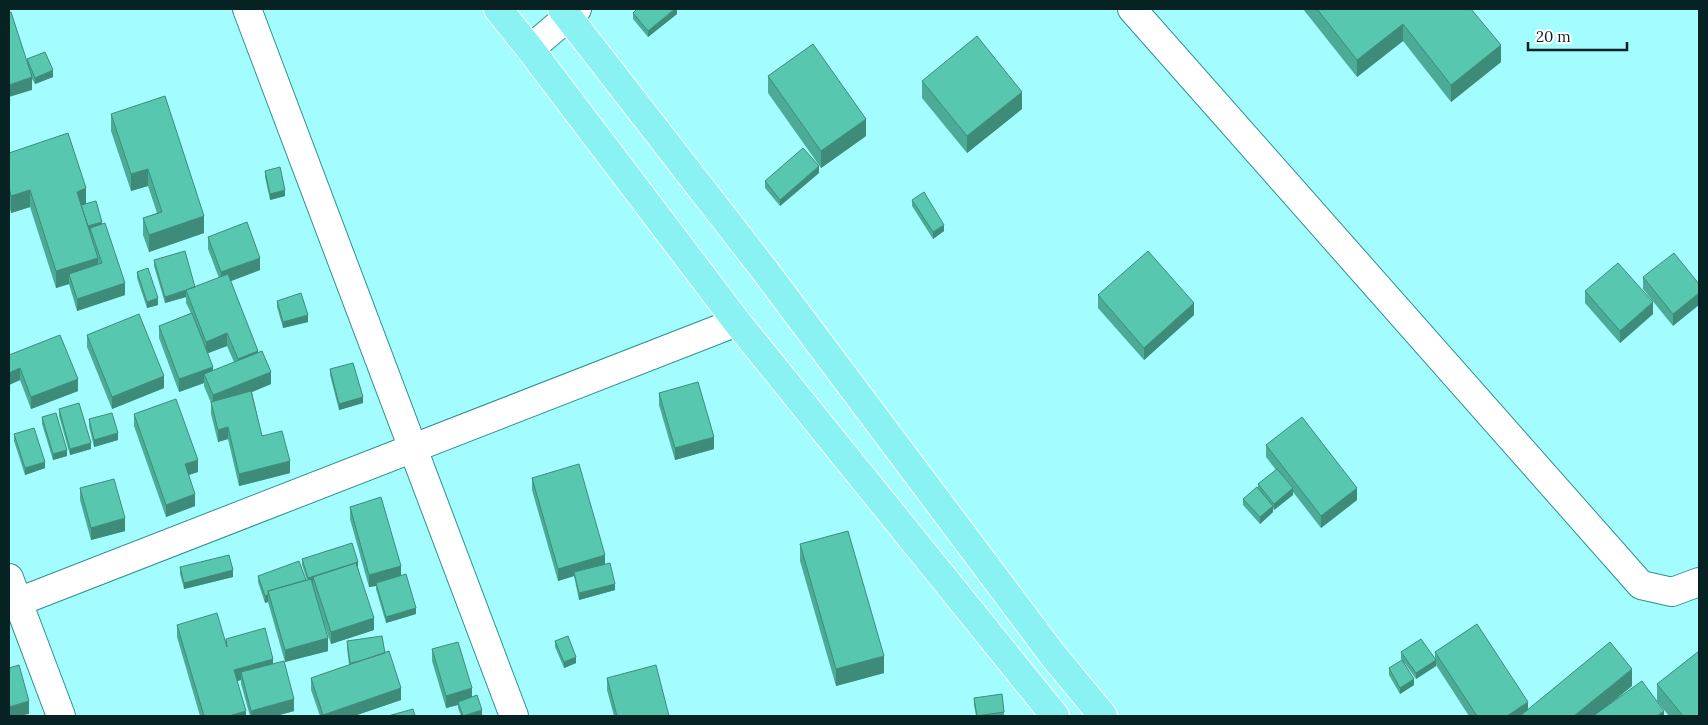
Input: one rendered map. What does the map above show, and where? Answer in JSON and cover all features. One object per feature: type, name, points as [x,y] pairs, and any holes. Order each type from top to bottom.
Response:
[{"type":"main road","points":[[498,9],[737,322],[1055,716]]},
{"type":"main road","points":[[569,11],[1052,654],[1103,716]]},
{"type":"street","points":[[246,9],[514,716]]},
{"type":"street","points":[[1132,9],[1641,585],[1672,592],[1699,582]]},
{"type":"street","points":[[530,49],[569,11]]},
{"type":"street","points":[[61,716],[13,590],[413,448],[737,322]]},
{"type":"building","points":[[637,9],[675,9],[648,31],[633,13]]},
{"type":"building","points":[[1317,9],[1471,9],[1501,45],[1451,85],[1403,24],[1357,60]]},
{"type":"building","points":[[11,12],[32,77],[9,85],[9,13]]},
{"type":"building","points":[[977,36],[1022,92],[967,136],[922,81]]},
{"type":"building","points":[[813,44],[866,119],[821,151],[768,76]]},
{"type":"building","points":[[45,52],[53,70],[35,78],[27,59]]},
{"type":"building","points":[[165,96],[204,216],[149,235],[143,218],[162,212],[148,169],[131,174],[111,114]]},
{"type":"building","points":[[68,133],[86,188],[77,192],[98,258],[56,271],[30,190],[11,196],[9,188],[9,153]]},
{"type":"building","points":[[803,148],[819,166],[780,200],[765,181]]},
{"type":"building","points":[[280,167],[285,190],[270,194],[265,171]]},
{"type":"building","points":[[924,192],[944,225],[933,232],[912,200]]},
{"type":"building","points":[[96,201],[102,222],[88,226],[81,205]]},
{"type":"building","points":[[247,222],[260,258],[221,272],[208,237]]},
{"type":"building","points":[[105,223],[125,283],[77,299],[69,274],[102,263],[90,228]]},
{"type":"building","points":[[185,251],[195,287],[165,297],[154,260]]},
{"type":"building","points":[[1148,251],[1194,303],[1144,348],[1098,295]]},
{"type":"building","points":[[1674,253],[1699,284],[1699,293],[1673,314],[1643,277]]},
{"type":"building","points":[[1618,263],[1653,302],[1620,331],[1585,291]]},
{"type":"building","points":[[148,268],[158,298],[147,302],[137,272]]},
{"type":"building","points":[[228,274],[258,351],[238,359],[227,333],[206,342],[186,290]]},
{"type":"building","points":[[301,293],[308,315],[283,322],[277,301]]},
{"type":"building","points":[[192,313],[213,367],[179,379],[159,326]]},
{"type":"building","points":[[139,314],[164,376],[112,397],[87,335]]},
{"type":"building","points":[[60,335],[78,379],[31,397],[20,368],[9,373],[9,355]]},
{"type":"building","points":[[262,351],[271,372],[213,395],[204,374]]},
{"type":"building","points":[[353,363],[363,397],[339,404],[330,369]]},
{"type":"building","points":[[698,382],[714,437],[675,448],[659,393]]},
{"type":"building","points":[[251,391],[262,436],[282,431],[290,461],[239,474],[228,427],[218,430],[211,402]]},
{"type":"building","points":[[176,399],[198,460],[185,464],[195,494],[166,505],[134,414]]},
{"type":"building","points":[[79,403],[91,443],[70,449],[59,409]]},
{"type":"building","points":[[56,413],[67,450],[53,454],[42,417]]},
{"type":"building","points":[[112,413],[118,433],[94,440],[89,419]]},
{"type":"building","points":[[1302,417],[1357,488],[1321,516],[1266,445]]},
{"type":"building","points":[[34,428],[45,462],[25,468],[14,434]]},
{"type":"building","points":[[579,464],[605,555],[558,569],[532,478]]},
{"type":"building","points":[[1277,469],[1293,488],[1274,504],[1258,484]]},
{"type":"building","points":[[114,479],[125,518],[91,528],[80,488]]},
{"type":"building","points":[[1257,487],[1273,506],[1260,517],[1243,499]]},
{"type":"building","points":[[381,497],[401,566],[369,575],[350,507]]},
{"type":"building","points":[[848,531],[884,656],[836,669],[800,544]]},
{"type":"building","points":[[352,543],[358,562],[308,578],[302,559]]},
{"type":"building","points":[[229,555],[233,570],[184,583],[180,567]]},
{"type":"building","points":[[299,561],[306,580],[268,591],[268,595],[265,596],[258,576]]},
{"type":"building","points":[[356,563],[374,618],[331,632],[313,577]]},
{"type":"building","points":[[610,563],[615,584],[579,593],[574,572]]},
{"type":"building","points":[[406,574],[416,608],[386,617],[376,583]]},
{"type":"building","points":[[311,579],[328,638],[285,650],[268,591]]},
{"type":"building","points":[[217,613],[227,647],[226,639],[265,628],[273,659],[234,670],[246,711],[229,716],[204,716],[177,625]]},
{"type":"building","points":[[1477,624],[1528,702],[1507,716],[1477,716],[1435,652]]},
{"type":"building","points":[[382,636],[385,653],[350,663],[347,641]]},
{"type":"building","points":[[568,636],[576,657],[564,662],[555,641]]},
{"type":"building","points":[[1421,639],[1436,660],[1416,673],[1401,652]]},
{"type":"building","points":[[458,642],[472,688],[446,696],[432,649]]},
{"type":"building","points":[[1610,642],[1632,669],[1574,716],[1520,716]]},
{"type":"building","points":[[389,651],[401,688],[323,715],[311,678]]},
{"type":"building","points":[[1699,651],[1699,716],[1683,716],[1657,684]]},
{"type":"building","points":[[1402,660],[1414,679],[1400,688],[1389,668]]},
{"type":"building","points":[[284,661],[294,699],[251,711],[241,672]]},
{"type":"building","points":[[19,665],[29,701],[9,707],[9,668]]},
{"type":"building","points":[[656,665],[669,716],[617,716],[607,678]]},
{"type":"building","points":[[1642,681],[1664,711],[1657,716],[1593,716]]},
{"type":"building","points":[[1002,694],[1004,712],[977,716],[974,698]]},
{"type":"building","points":[[477,695],[482,710],[463,716],[458,702]]},
{"type":"building","points":[[413,709],[415,716],[388,716]]}]
